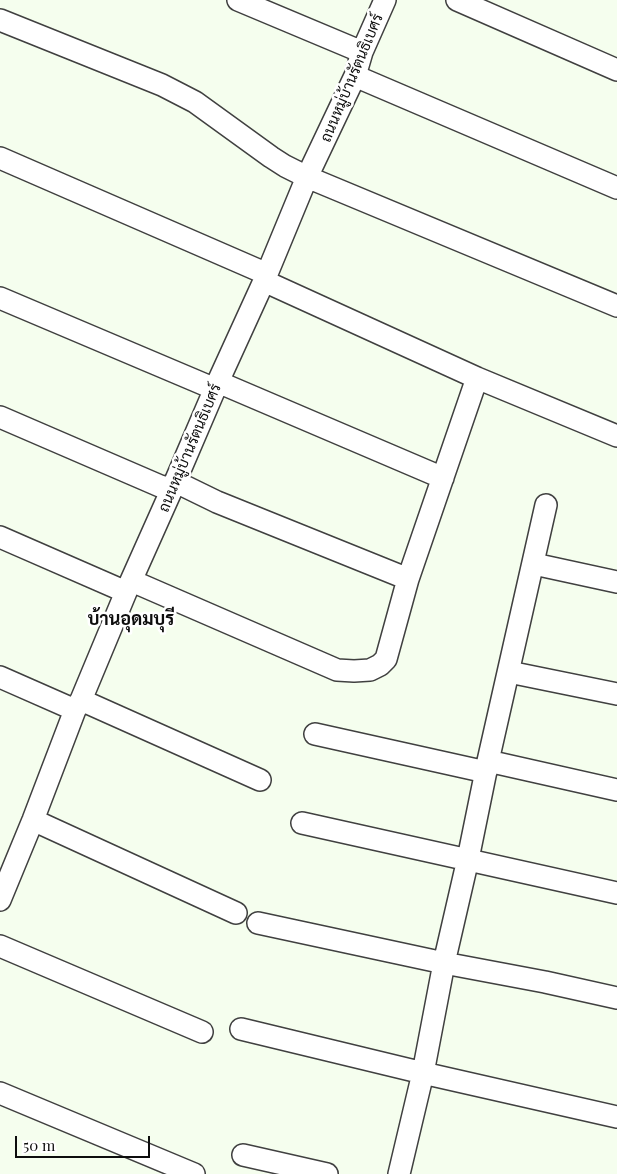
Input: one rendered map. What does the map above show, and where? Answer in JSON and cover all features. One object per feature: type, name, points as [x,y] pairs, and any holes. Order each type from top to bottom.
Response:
[{"type":"street","points":[[238,0],[362,52]]},
{"type":"street","name":"ถนนหมู่บ้านรัตนธิเบศร์","points":[[0,900],[78,705],[308,177],[355,76],[362,52],[385,0]]},
{"type":"street","points":[[458,0],[617,70]]},
{"type":"street","points":[[0,20],[162,85],[195,102],[285,166],[308,177],[617,306]]},
{"type":"street","points":[[355,76],[617,188]]},
{"type":"street","points":[[0,158],[266,277],[478,378],[617,436]]},
{"type":"street","points":[[0,299],[443,478]]},
{"type":"street","points":[[0,537],[129,586],[337,670],[370,670],[380,665],[386,659],[408,579],[478,378]]},
{"type":"street","points":[[0,417],[160,486],[174,486],[408,579]]},
{"type":"street","points":[[399,1174],[424,1073],[444,963],[546,505]]},
{"type":"street","points":[[534,564],[617,582]]},
{"type":"street","points":[[509,672],[617,694]]},
{"type":"street","points":[[0,678],[78,705],[260,780]]},
{"type":"street","points":[[315,734],[617,790]]},
{"type":"street","points":[[33,820],[236,913]]},
{"type":"street","points":[[302,823],[617,893]]},
{"type":"street","points":[[258,923],[617,998]]},
{"type":"street","points":[[0,946],[202,1032]]},
{"type":"street","points":[[241,1029],[617,1117]]},
{"type":"street","points":[[0,1093],[194,1174]]},
{"type":"street","points":[[244,1155],[327,1174]]},
{"type":"district","name":"บ้านอุดมบุรี","points":[[131,619]]}]
